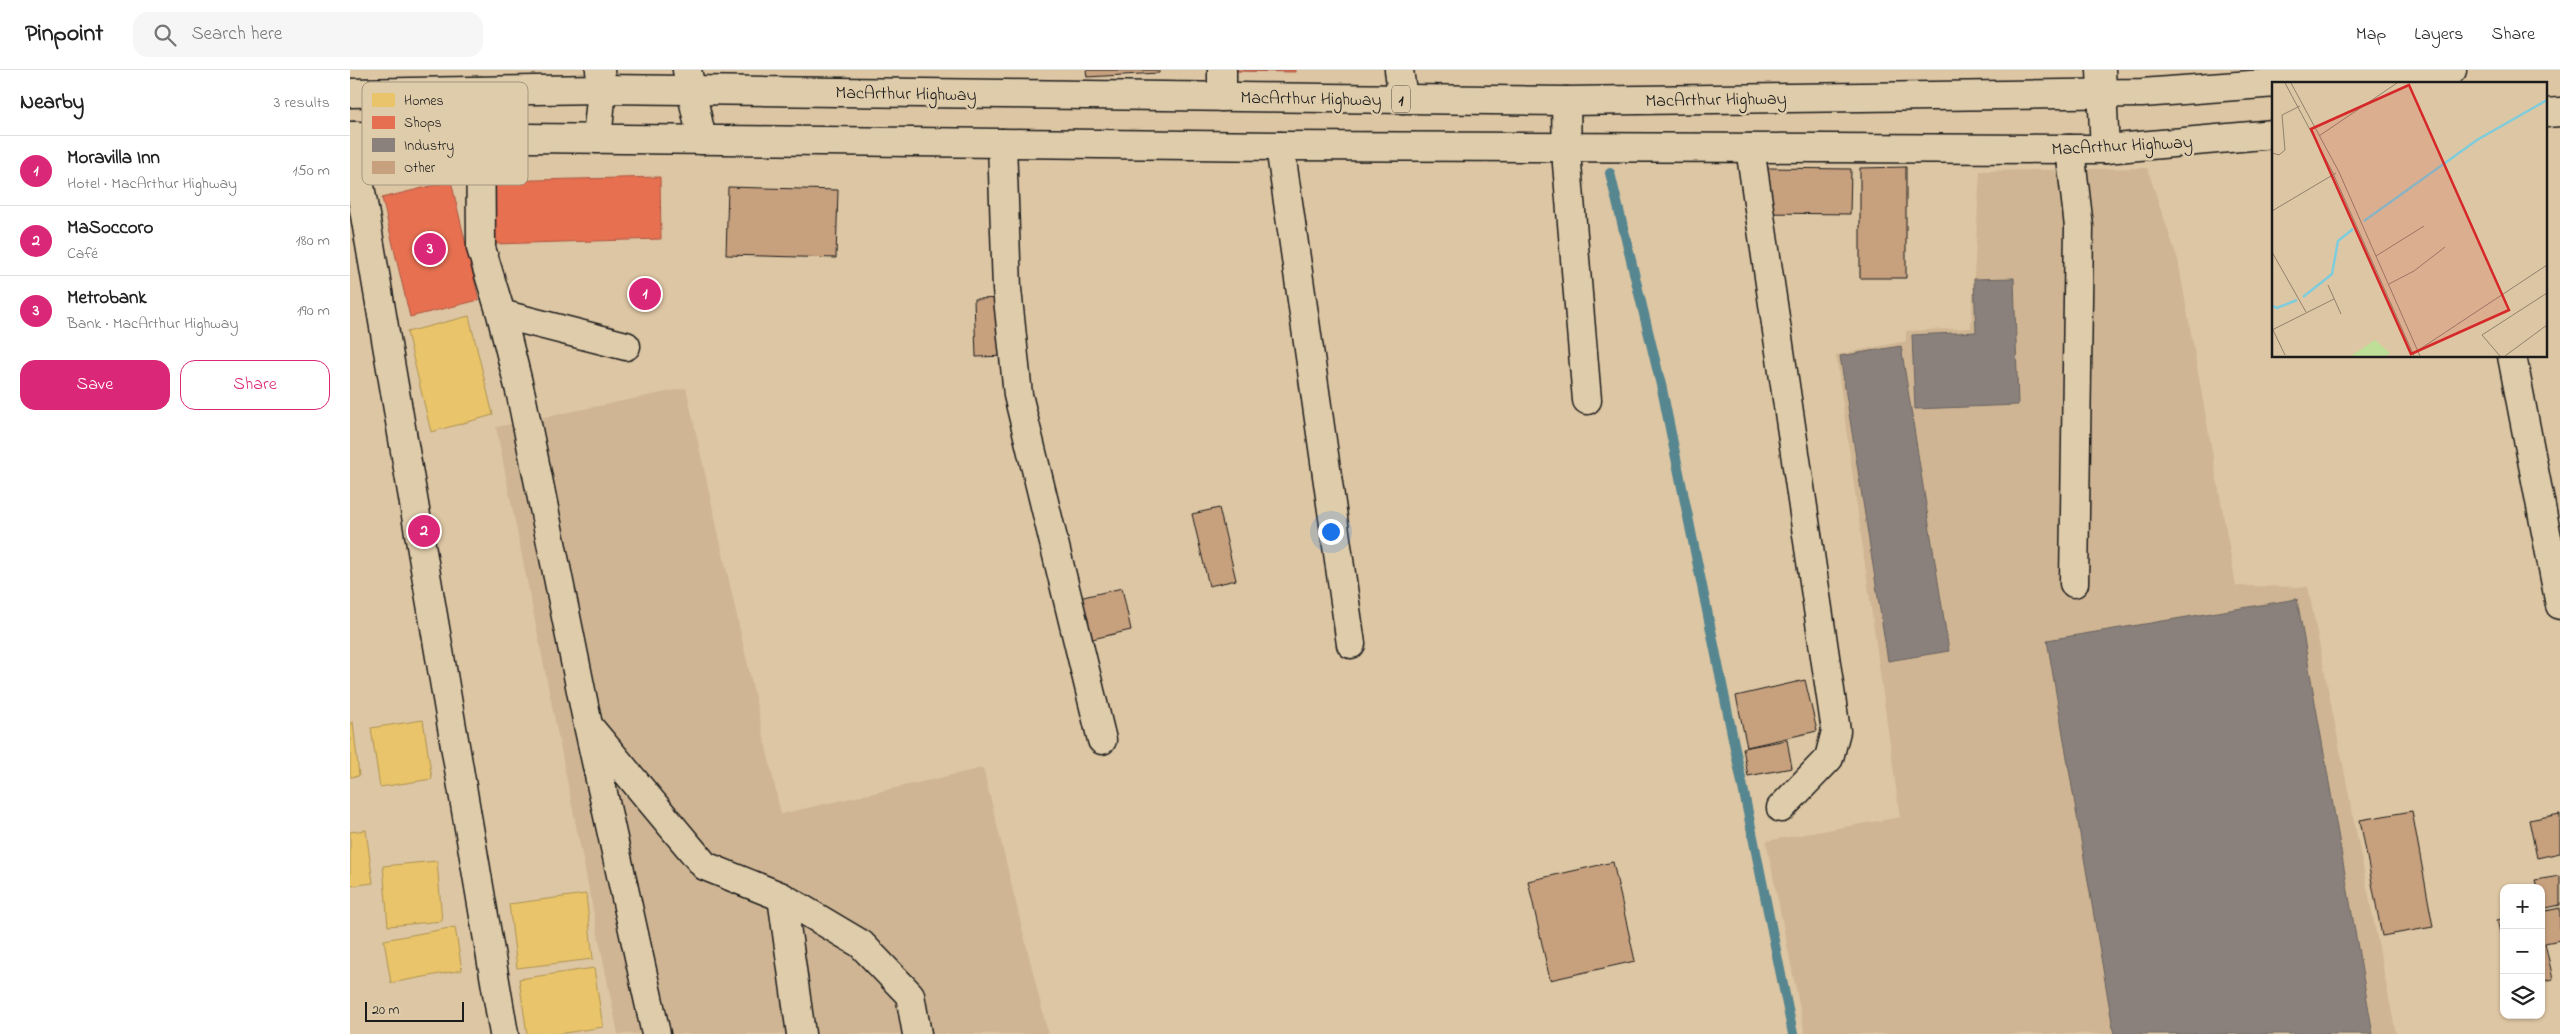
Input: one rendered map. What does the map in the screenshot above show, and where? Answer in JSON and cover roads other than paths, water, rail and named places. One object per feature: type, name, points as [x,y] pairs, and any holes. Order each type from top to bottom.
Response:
[{"type":"main road","points":[[1222,70],[1222,97]]},
{"type":"main road","points":[[1400,70],[1403,99]]},
{"type":"main road","name":"MacArthur Highway","points":[[2283,82],[2452,70]]},
{"type":"main road","points":[[598,139],[601,80]]},
{"type":"main road","name":"MacArthur Highway","points":[[528,87],[601,80],[690,80],[1222,97],[1566,102],[2102,82],[2142,93],[2272,83]]},
{"type":"main road","points":[[690,80],[702,140]]},
{"type":"main road","points":[[2102,82],[2105,149]]},
{"type":"main road","points":[[1566,102],[1566,148],[1587,400]]},
{"type":"main road","name":"MacArthur Highway","points":[[528,138],[1566,148],[2105,149],[2272,134]]},
{"type":"main road","points":[[353,136],[504,1034]]},
{"type":"main road","points":[[1002,143],[1007,289],[1018,395],[1102,740]]},
{"type":"main road","points":[[1280,146],[1351,644]]},
{"type":"main road","points":[[1750,148],[1836,731],[1829,758],[1781,808]]},
{"type":"main road","points":[[2070,149],[2080,227],[2074,583]]},
{"type":"main road","points":[[480,185],[481,248],[502,314],[521,395],[588,725],[656,1034]]},
{"type":"main road","points":[[502,314],[626,346]]},
{"type":"main road","points":[[2512,358],[2560,605]]},
{"type":"main road","points":[[588,725],[705,866],[782,897],[861,944],[910,995],[917,1034]]},
{"type":"main road","points":[[782,897],[801,1034]]},
{"type":"waterway","points":[[1610,173],[1662,389],[1793,1034]]},
{"type":"place","name":"Metrobank","points":[[430,249]]},
{"type":"place","name":"Moravilla Inn","points":[[645,294]]},
{"type":"place","name":"MaSoccoro","points":[[424,531]]}]
